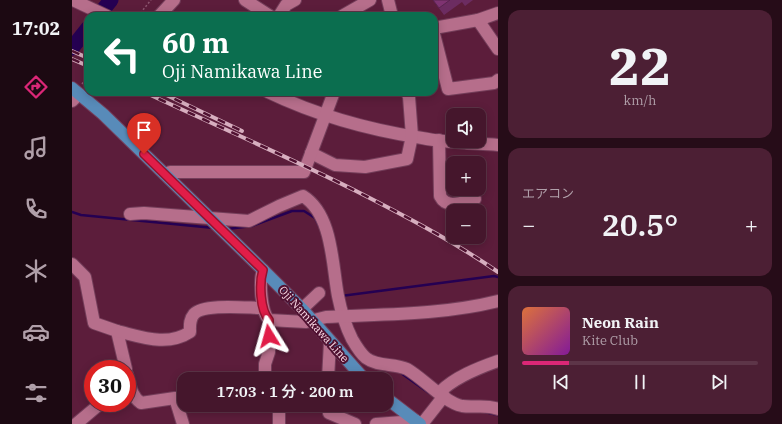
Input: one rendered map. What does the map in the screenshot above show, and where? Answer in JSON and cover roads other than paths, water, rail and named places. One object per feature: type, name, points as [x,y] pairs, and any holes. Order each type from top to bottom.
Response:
[{"type":"main road","name":"Oji Namikawa Line","points":[[75,93],[165,174],[263,270],[302,309],[358,372]]},
{"type":"main road","points":[[393,403],[419,423]]},
{"type":"street","points":[[73,0],[98,12]]},
{"type":"street","points":[[163,12],[174,0]]},
{"type":"street","points":[[245,0],[264,12]]},
{"type":"street","points":[[282,12],[286,5],[295,0]]},
{"type":"street","points":[[349,12],[370,0]]},
{"type":"street","points":[[388,0],[391,12]]},
{"type":"street","points":[[438,27],[478,20],[498,13]]},
{"type":"street","points":[[478,20],[498,50]]},
{"type":"street","points":[[438,50],[448,89],[494,83],[498,80]]},
{"type":"street","points":[[278,96],[325,115],[412,136],[498,145]]},
{"type":"street","points":[[165,174],[170,172],[304,172],[332,96]]},
{"type":"street","points":[[311,153],[335,165],[365,167],[408,159],[412,136],[409,96]]},
{"type":"street","points":[[440,140],[440,196],[442,201],[452,204],[476,200]]},
{"type":"street","points":[[130,214],[144,213],[249,221],[303,196],[310,200],[324,223],[328,233],[343,316],[347,328],[357,347],[365,358],[374,363],[406,369],[452,402],[463,406],[479,405],[498,408]]},
{"type":"street","points":[[72,264],[85,277],[94,323],[117,331],[157,340],[168,340],[183,337],[190,332],[190,320],[194,313],[214,308],[263,308]]},
{"type":"street","points":[[263,270],[261,276],[263,308],[265,316],[269,320],[298,323],[326,317],[448,311],[470,308],[498,301]]},
{"type":"street","points":[[302,309],[319,293]]},
{"type":"street","points":[[265,372],[268,352],[269,320]]},
{"type":"street","points":[[117,331],[124,360]]},
{"type":"street","points":[[328,372],[330,342]]},
{"type":"street","points":[[376,424],[419,423],[442,394],[445,387],[476,369],[498,361]]},
{"type":"street","points":[[136,399],[141,403],[175,398],[183,424]]},
{"type":"street","points":[[76,424],[90,412]]},
{"type":"street","points":[[279,412],[279,424]]},
{"type":"street","points":[[328,414],[355,424]]},
{"type":"waterway","points":[[101,12],[111,0]]},
{"type":"waterway","points":[[72,48],[84,33]]},
{"type":"waterway","points":[[227,229],[252,226],[292,211],[304,211],[315,218],[319,226]]},
{"type":"waterway","points":[[72,212],[81,215],[214,228]]},
{"type":"waterway","points":[[341,296],[494,276],[498,277]]},
{"type":"waterway","points":[[401,373],[429,393]]},
{"type":"waterway","points":[[485,412],[498,415]]},
{"type":"railway","points":[[72,51],[84,56]]},
{"type":"railway","points":[[72,59],[84,64]]},
{"type":"railway","points":[[153,96],[277,153],[411,219],[498,272]]},
{"type":"railway","points":[[168,96],[242,131]]}]
